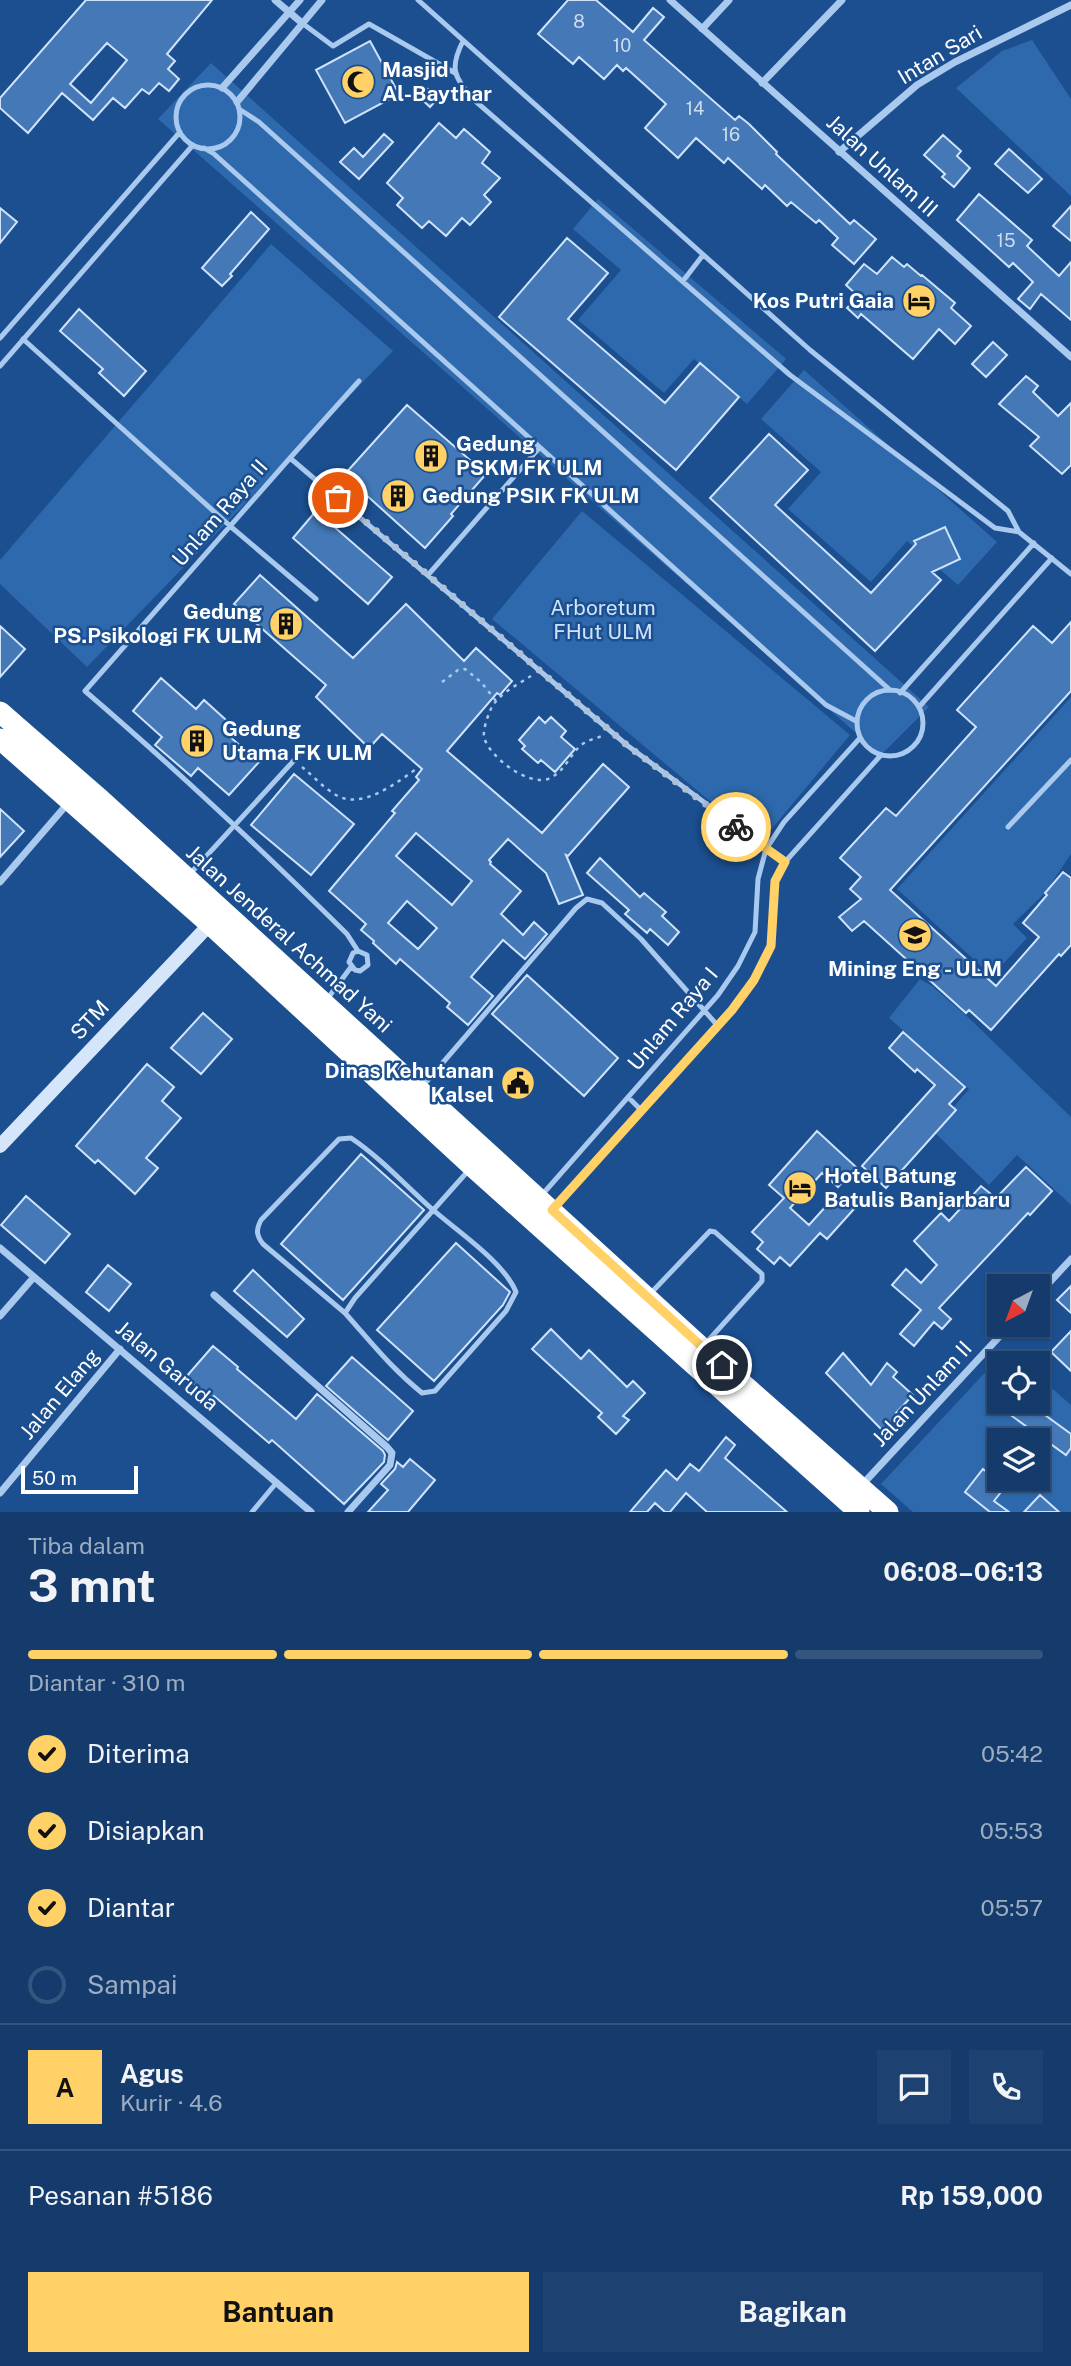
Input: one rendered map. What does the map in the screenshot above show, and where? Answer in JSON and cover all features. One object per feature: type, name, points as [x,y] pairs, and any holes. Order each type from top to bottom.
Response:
[{"type":"highway","name":"Jalan Jenderal Achmad Yani","points":[[0,712],[41,760],[70,801],[210,924],[472,1167],[852,1501],[888,1512]]},
{"type":"highway","name":"Jalan Jenderal Achmad Yani","points":[[0,739],[41,760],[101,800],[702,1348],[852,1501]]},
{"type":"highway","points":[[86,816],[101,800]]},
{"type":"street","points":[[275,0],[302,23]]},
{"type":"street","points":[[222,88],[300,0]]},
{"type":"street","points":[[238,105],[322,0]]},
{"type":"street","name":"Jalan Unlam III","points":[[670,0],[1071,357]]},
{"type":"street","points":[[702,29],[729,0]]},
{"type":"street","points":[[762,83],[842,0]]},
{"type":"street","name":"Intan Sari","points":[[839,152],[917,85],[954,62],[1071,5]]},
{"type":"street","points":[[0,882],[70,801]]},
{"type":"street","name":"STM","points":[[0,1146],[210,924]]},
{"type":"street","name":"Jalan Garuda","points":[[0,1248],[310,1512]]},
{"type":"street","points":[[1050,1281],[1071,1259]]},
{"type":"street","points":[[0,1316],[34,1277]]},
{"type":"street","points":[[214,1294],[392,1453],[390,1465],[348,1512]]},
{"type":"street","name":"Jalan Unlam II","points":[[852,1501],[999,1337]]},
{"type":"street","name":"Jalan Elang","points":[[0,1493],[120,1349]]},
{"type":"lane","points":[[418,0],[810,349],[1007,511],[1019,532],[1071,574]]},
{"type":"lane","points":[[302,23],[333,46],[369,24],[455,74]]},
{"type":"lane","points":[[463,41],[456,54],[455,74],[473,99],[790,375],[995,528],[1019,532]]},
{"type":"lane","points":[[856,722],[826,705],[213,153],[193,145],[180,132],[177,121],[181,99],[200,86],[222,88],[890,690]]},
{"type":"lane","points":[[204,148],[217,148],[228,142],[236,133],[240,121],[238,105]]},
{"type":"lane","points":[[0,338],[180,132]]},
{"type":"lane","points":[[0,366],[193,145]]},
{"type":"lane","points":[[683,281],[703,255]]},
{"type":"lane","points":[[23,339],[229,526],[316,599]]},
{"type":"lane","points":[[290,458],[359,381]]},
{"type":"lane","points":[[428,575],[539,448]]},
{"type":"lane","name":"Unlam Raya II","points":[[235,824],[85,691],[290,458],[612,732],[785,862]]},
{"type":"lane","points":[[900,692],[1034,543]]},
{"type":"lane","points":[[919,707],[1052,558]]},
{"type":"lane","points":[[890,690],[907,695],[919,707],[923,724],[918,740],[906,752],[889,757],[881,755],[860,738],[856,722],[861,705],[867,699],[874,693],[890,690]]},
{"type":"lane","name":"Unlam Raya I","points":[[545,1204],[628,1097],[705,1011],[738,966],[755,932],[758,879],[766,849],[784,822],[860,738]]},
{"type":"lane","name":"Unlam Raya I","points":[[545,1204],[641,1110],[718,1026],[754,980],[771,946],[775,881],[785,862],[881,755]]},
{"type":"lane","points":[[186,879],[296,758]]},
{"type":"lane","points":[[1008,827],[1069,765]]},
{"type":"lane","points":[[235,824],[347,934],[358,951],[368,955],[368,965],[360,971],[351,967]]},
{"type":"lane","points":[[419,1090],[587,899],[601,903],[641,939],[718,1026]]},
{"type":"lane","points":[[324,1004],[351,967],[350,957],[358,951]]},
{"type":"lane","points":[[628,1097],[641,1110]]},
{"type":"lane","points":[[351,1138],[371,1152],[511,1281],[516,1292],[506,1311],[435,1391],[422,1393],[377,1353],[345,1313],[263,1244],[257,1236],[257,1228],[261,1220],[339,1139],[351,1138]]},
{"type":"lane","points":[[345,1313],[432,1209],[472,1167]]},
{"type":"lane","points":[[647,1297],[710,1231],[715,1232],[762,1274],[762,1281],[702,1348]]},
{"type":"lane","points":[[252,1512],[277,1482]]},
{"type":"path","points":[[442,682],[458,670],[465,669],[481,682],[496,701]]},
{"type":"path","points":[[538,670],[496,701],[485,723],[484,737],[494,754],[512,770],[531,779],[547,780],[567,765],[579,746],[612,732]]},
{"type":"path","points":[[296,758],[338,797],[351,799],[376,793],[419,767]]},
{"type":"green space","points":[[1032,40],[1071,99],[1071,196],[956,88],[1002,51]]},
{"type":"green space","points":[[211,63],[929,707],[881,755],[158,119]]},
{"type":"green space","points":[[598,199],[786,359],[747,404],[694,359],[664,393],[578,320],[621,270],[573,229]]},
{"type":"green space","points":[[271,244],[393,351],[87,667],[0,584],[0,560]]},
{"type":"green space","points":[[804,370],[997,542],[958,585],[907,541],[871,582],[788,509],[821,472],[761,419]]},
{"type":"green space","name":"Arboretum FHut ULM","points":[[582,511],[850,735],[760,843],[492,619]]},
{"type":"green space","points":[[1071,697],[1071,854],[1045,893],[1013,924],[1027,938],[992,976],[897,889]]},
{"type":"green space","points":[[920,979],[970,1019],[1071,1117],[1071,1205],[1017,1155],[989,1185],[933,1131],[969,1089],[889,1018]]},
{"type":"green space","points":[[987,1370],[987,1414],[1050,1414],[1050,1387],[1071,1405],[1071,1512],[913,1512],[881,1484]]},
{"type":"building","points":[[86,0],[212,0],[167,54],[175,61],[168,69],[179,79],[169,91],[159,83],[149,94],[142,89],[125,108],[113,98],[93,120],[62,93],[28,133],[0,108],[0,98]],"holes":[[[107,43],[127,60],[91,103],[70,84]]]},
{"type":"building","points":[[568,0],[596,0],[633,32],[653,8],[664,17],[644,40],[735,120],[739,116],[749,124],[776,154],[850,224],[854,220],[876,239],[854,264],[832,245],[838,238],[819,220],[816,223],[791,202],[787,206],[765,185],[762,189],[728,158],[724,163],[696,138],[678,158],[645,128],[666,104],[626,68],[623,71],[617,65],[604,79],[579,57],[573,64],[538,34]]},
{"type":"building","name":"Masjid Al-Baythar","points":[[370,41],[399,94],[345,123],[316,70]]},
{"type":"building","points":[[428,89],[438,98],[430,107],[420,98]]},
{"type":"building","points":[[439,123],[456,138],[464,129],[490,152],[482,163],[500,178],[484,195],[491,202],[470,225],[462,218],[446,236],[429,221],[422,228],[397,205],[403,198],[387,183]]},
{"type":"building","points":[[384,134],[393,142],[359,179],[340,162],[354,148],[363,157]]},
{"type":"building","points":[[943,135],[961,151],[957,156],[970,168],[954,187],[942,177],[945,174],[924,155]]},
{"type":"building","points":[[1009,149],[1042,179],[1028,193],[995,164]]},
{"type":"building","points":[[979,194],[1032,240],[1027,246],[1059,276],[1071,262],[1071,320],[1041,294],[1030,309],[1018,299],[1033,282],[1013,263],[1009,267],[957,220]]},
{"type":"building","points":[[1071,206],[1071,241],[1053,226]]},
{"type":"building","points":[[0,208],[17,222],[0,243]]},
{"type":"building","points":[[251,212],[269,229],[222,286],[202,268]]},
{"type":"building","points":[[567,238],[608,273],[568,319],[665,403],[700,363],[739,397],[676,470],[499,317]]},
{"type":"building","points":[[892,257],[904,267],[907,264],[955,303],[951,308],[971,326],[955,344],[939,329],[913,359],[861,314],[858,318],[847,308],[858,296],[846,285],[864,264],[877,274]]},
{"type":"building","points":[[79,309],[146,371],[124,396],[99,373],[103,369],[60,331]]},
{"type":"building","points":[[993,342],[1007,355],[986,377],[972,364]]},
{"type":"building","points":[[1026,376],[1038,386],[1033,392],[1058,416],[1071,403],[1071,465],[1062,474],[1030,446],[1039,437],[999,404]]},
{"type":"building","points":[[407,405],[486,474],[425,548],[344,475]]},
{"type":"building","points":[[769,434],[808,470],[775,505],[871,593],[916,544],[914,541],[945,527],[960,559],[932,572],[941,580],[875,651],[710,498]]},
{"type":"building","points":[[316,511],[392,577],[368,604],[293,538]]},
{"type":"building","points":[[260,575],[353,658],[406,604],[464,661],[476,648],[512,681],[500,695],[497,693],[447,751],[542,833],[603,764],[629,787],[568,856],[566,855],[583,895],[559,904],[546,873],[508,839],[489,860],[490,864],[521,891],[501,914],[523,935],[534,922],[547,934],[525,959],[503,940],[471,977],[493,996],[468,1025],[447,1007],[450,1003],[400,959],[396,964],[373,943],[361,930],[366,924],[329,891],[395,813],[392,811],[419,780],[416,777],[422,769],[382,734],[369,748],[316,697],[326,685],[234,604]],"holes":[[[416,833],[472,881],[452,905],[396,856]],[[407,901],[437,928],[418,949],[388,923]]]},
{"type":"building","points":[[1071,622],[1071,691],[890,890],[996,986],[1039,937],[1023,923],[1063,872],[1071,878],[1071,945],[1061,956],[1059,954],[991,1030],[969,1010],[966,1013],[864,921],[852,931],[839,917],[861,899],[850,889],[861,877],[840,858],[886,808],[896,816],[976,727],[957,710],[1033,626],[1052,643]]},
{"type":"building","points":[[0,626],[25,649],[0,677]]},
{"type":"building","name":"Gedung Utama FK ULM","points":[[161,678],[196,709],[204,700],[236,729],[229,736],[259,762],[229,795],[198,768],[191,776],[155,745],[162,737],[133,711]]},
{"type":"building","points":[[539,717],[545,723],[551,717],[566,731],[561,737],[575,749],[555,772],[541,760],[538,763],[522,749],[525,746],[519,740]]},
{"type":"building","points":[[294,774],[354,824],[311,875],[251,825]]},
{"type":"building","points":[[0,809],[24,831],[0,857]]},
{"type":"building","points":[[600,858],[640,897],[644,893],[666,912],[662,916],[679,932],[668,945],[650,929],[647,933],[625,914],[629,910],[587,873]]},
{"type":"building","points":[[527,975],[618,1058],[584,1096],[492,1014]]},
{"type":"building","points":[[203,1013],[232,1039],[201,1074],[171,1048]]},
{"type":"building","points":[[903,1032],[965,1087],[949,1104],[956,1110],[886,1188],[862,1166],[935,1085],[917,1069],[915,1072],[889,1048]]},
{"type":"building","points":[[147,1064],[174,1087],[162,1101],[181,1118],[146,1158],[158,1168],[135,1194],[98,1160],[95,1163],[76,1146]]},
{"type":"building","points":[[817,1131],[856,1167],[838,1187],[822,1173],[790,1208],[809,1225],[837,1194],[854,1209],[827,1239],[820,1233],[790,1266],[780,1257],[774,1264],[757,1249],[763,1242],[752,1232],[784,1198],[769,1185]]},
{"type":"building","points":[[361,1154],[424,1210],[343,1300],[281,1244]]},
{"type":"building","points":[[1026,1167],[1052,1191],[939,1308],[951,1319],[942,1329],[934,1322],[914,1346],[900,1334],[921,1310],[892,1285],[906,1269],[921,1283],[937,1265],[914,1241],[941,1213],[949,1221],[981,1186],[996,1198]]},
{"type":"building","points":[[26,1196],[70,1234],[45,1263],[1,1225]]},
{"type":"building","points":[[456,1243],[510,1292],[503,1305],[434,1381],[377,1330]]},
{"type":"building","points":[[108,1265],[131,1284],[109,1311],[86,1292]]},
{"type":"building","points":[[253,1270],[304,1319],[287,1337],[234,1291]]},
{"type":"building","points":[[1071,1286],[1071,1313],[1057,1300]]},
{"type":"building","points":[[551,1329],[581,1359],[589,1350],[627,1387],[633,1381],[645,1393],[623,1416],[629,1420],[616,1434],[598,1417],[602,1413],[532,1349]]},
{"type":"building","points":[[1071,1331],[1071,1371],[1051,1352]]},
{"type":"building","points":[[213,1346],[296,1419],[317,1394],[383,1451],[384,1462],[344,1504],[272,1440],[269,1443],[214,1396],[211,1399],[186,1377]]},
{"type":"building","points":[[843,1353],[871,1385],[887,1363],[897,1372],[893,1377],[913,1395],[896,1413],[903,1420],[887,1435],[826,1373]]},
{"type":"building","points":[[352,1357],[413,1411],[388,1440],[326,1386]]},
{"type":"building","points":[[1009,1414],[1044,1414],[1071,1434],[1071,1448],[1066,1455],[1050,1443],[1050,1428],[1029,1428]]},
{"type":"building","points":[[726,1437],[735,1445],[725,1458],[787,1512],[707,1512],[686,1493],[670,1512],[665,1512],[655,1503],[647,1512],[630,1512],[666,1470],[677,1480],[690,1464],[699,1471]]},
{"type":"building","points":[[410,1459],[435,1480],[408,1512],[368,1512],[388,1490],[381,1484],[395,1469],[397,1462],[403,1467]]},
{"type":"building","points":[[983,1469],[987,1472],[987,1491],[1002,1491],[994,1501],[1009,1512],[990,1512],[965,1492]]},
{"type":"building","points":[[1040,1495],[1059,1512],[1024,1512]]},
{"type":"way so far","points":[[338,498],[628,746],[736,827]]},
{"type":"place","name":"Masjid Al-Baythar","points":[[358,82]]},
{"type":"place","name":"Kos Putri Gaia","points":[[919,301]]},
{"type":"place","name":"Gedung PSKM FK ULM","points":[[431,456]]},
{"type":"place","name":"Gedung PSIK FK ULM","points":[[398,496]]},
{"type":"place","name":"Gedung PS.Psikologi FK ULM","points":[[286,624]]},
{"type":"place","name":"Gedung Utama FK ULM","points":[[197,741]]},
{"type":"place","name":"Mining Eng - ULM","points":[[915,935]]},
{"type":"place","name":"Dinas Kehutanan Kalsel","points":[[518,1083]]},
{"type":"place","name":"Hotel Batung Batulis Banjarbaru","points":[[800,1188]]},
{"type":"route","points":[[722,1365],[552,1210],[732,1010],[754,980],[771,946],[775,881],[785,862],[736,827]]}]
